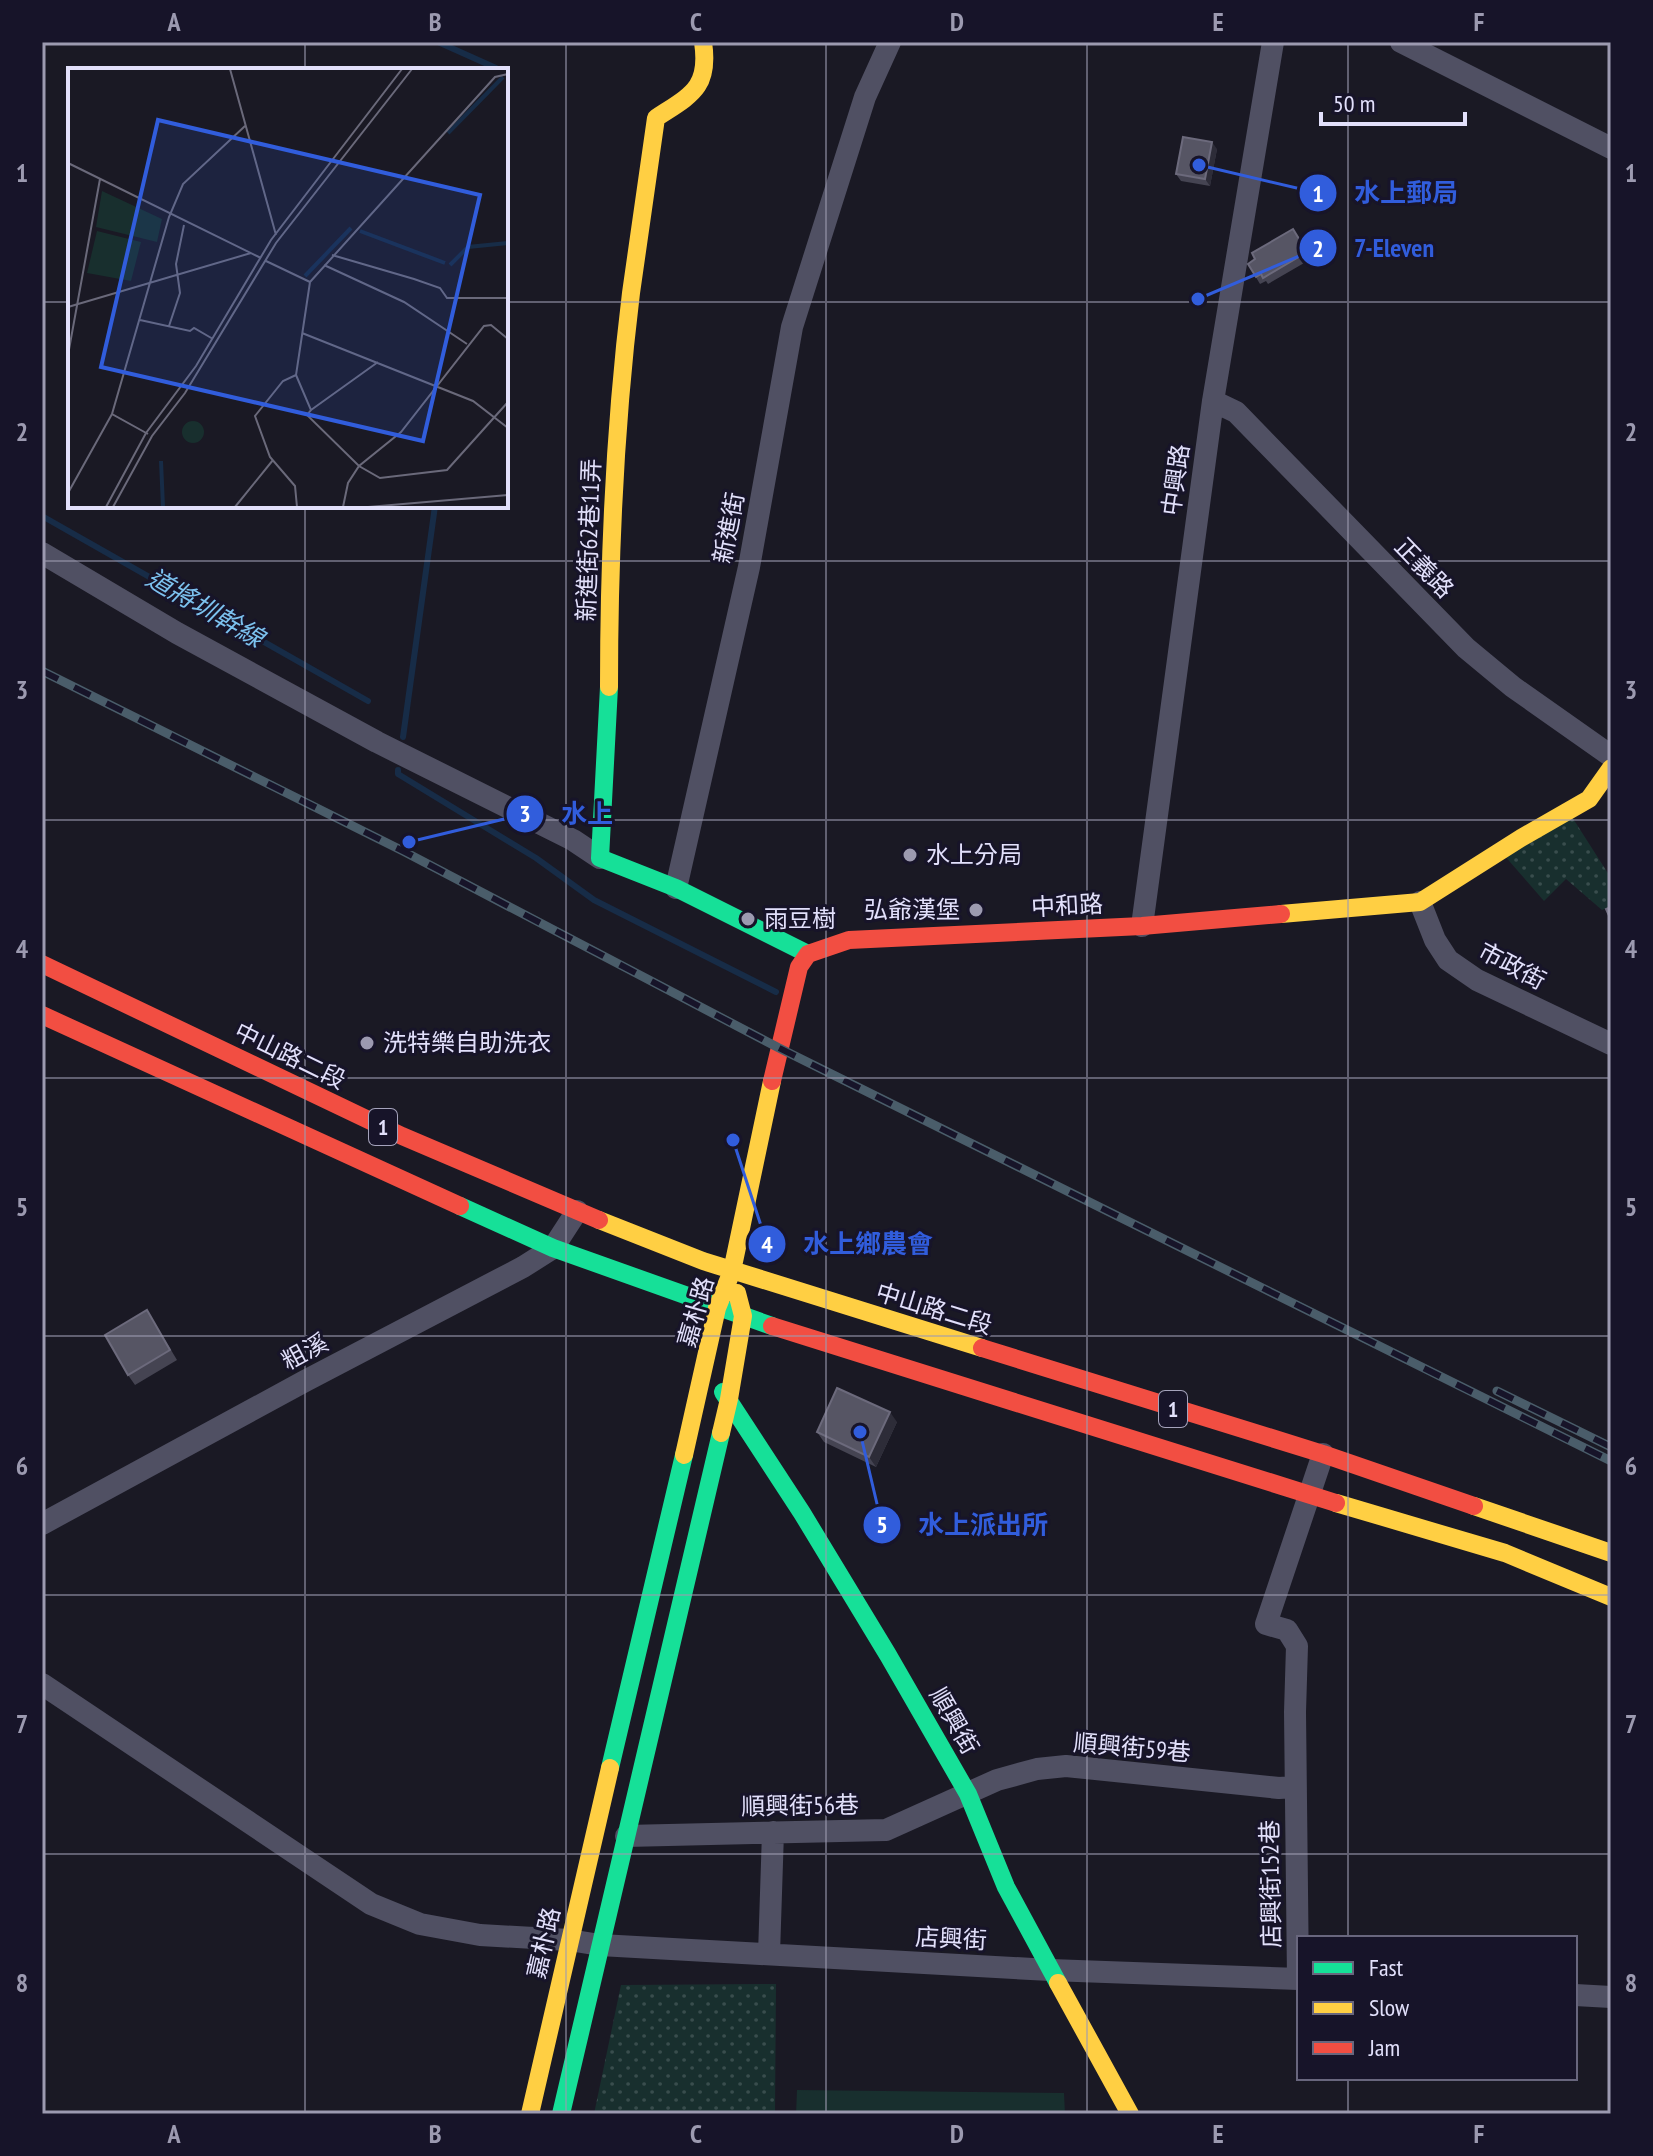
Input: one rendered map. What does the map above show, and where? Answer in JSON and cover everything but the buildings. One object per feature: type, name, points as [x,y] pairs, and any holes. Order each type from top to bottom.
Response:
[{"type":"main road","name":"新進街62巷11弄","points":[[600,858],[609,702],[609,584],[616,458],[631,295],[656,118],[691,94],[703,78],[707,60],[703,42]]},
{"type":"main road","name":"中和路","points":[[808,954],[849,940],[1142,926],[1420,902],[1589,799],[1611,768]]},
{"type":"main road","points":[[600,858],[676,888],[808,954],[799,967],[779,1048],[732,1271]]},
{"type":"main road","name":"中山路二段","points":[[42,964],[402,1136],[577,1211],[732,1271],[1323,1454],[1611,1553]]},
{"type":"main road","name":"1","points":[[42,1015],[553,1248],[717,1308],[1308,1495],[1505,1553],[1611,1597]]},
{"type":"main road","name":"嘉朴路","points":[[530,2114],[717,1308],[732,1271]]},
{"type":"main road","name":"嘉朴路","points":[[561,2114],[729,1399],[743,1316],[732,1271]]},
{"type":"main road","name":"順興街","points":[[704,1371],[729,1399],[802,1513],[968,1794],[1006,1887],[1130,2114]]},
{"type":"street","name":"新進街","points":[[676,888],[749,567],[792,327],[865,97],[890,42]]},
{"type":"street","name":"中興路","points":[[1142,926],[1213,401],[1273,42]]},
{"type":"street","points":[[1401,42],[1611,148]]},
{"type":"street","name":"正義路","points":[[1213,401],[1236,412],[1466,648],[1513,687],[1611,756]]},
{"type":"street","points":[[42,553],[177,633],[377,742],[573,840],[600,858]]},
{"type":"street","name":"市政街","points":[[1420,902],[1435,940],[1448,960],[1477,980],[1611,1044]]},
{"type":"street","name":"粗溪","points":[[42,1524],[523,1267],[553,1248],[577,1211]]},
{"type":"street","points":[[1308,1495],[1323,1454]]},
{"type":"street","name":"店興街152巷","points":[[1298,1936],[1295,1787],[1297,1646],[1287,1630],[1266,1624],[1308,1495]]},
{"type":"street","name":"店興街","points":[[42,1684],[371,1904],[420,1924],[480,1935],[569,1940],[600,1945],[1050,1970],[1297,1979]]},
{"type":"street","name":"順興街59巷","points":[[968,1794],[1010,1776],[1066,1766],[1279,1788],[1295,1787]]},
{"type":"street","name":"順興街56巷","points":[[626,1836],[886,1830],[968,1794]]},
{"type":"street","points":[[769,1954],[773,1832]]},
{"type":"street","points":[[1577,1995],[1611,1997]]},
{"type":"green space","points":[[1572,817],[1611,878],[1611,906],[1602,910],[1566,879],[1544,901],[1503,854]]},
{"type":"green space","points":[[776,1984],[775,2114],[594,2114],[621,1985]]},
{"type":"green space","points":[[797,2090],[1064,2093],[1065,2114],[796,2114]]},
{"type":"waterway","points":[[438,42],[496,68]]},
{"type":"waterway","points":[[403,737],[435,508]]},
{"type":"waterway","name":"道將圳幹線","points":[[42,516],[368,701]]},
{"type":"waterway","points":[[398,770],[398,774],[536,858],[594,900],[776,992]]},
{"type":"railway","points":[[42,671],[403,851],[779,1048],[1611,1461]]},
{"type":"railway","points":[[1497,1391],[1611,1447]]},
{"type":"traffic: fast","points":[[609,687],[600,858],[676,888],[808,954]]},
{"type":"traffic: fast","points":[[460,1206],[553,1248],[772,1326]]},
{"type":"traffic: fast","points":[[723,1392],[802,1513],[968,1794],[1006,1887],[1058,1983]]},
{"type":"traffic: fast","points":[[561,2114],[721,1433]]},
{"type":"traffic: fast","points":[[610,1768],[684,1455]]},
{"type":"traffic: slow","points":[[609,687],[610,588],[621,391],[631,293],[656,118],[695,89],[704,70],[703,42]]},
{"type":"traffic: slow","points":[[1281,914],[1420,902],[1589,799],[1611,768]]},
{"type":"traffic: slow","points":[[684,1455],[717,1308],[732,1271],[772,1081]]},
{"type":"traffic: slow","points":[[599,1220],[703,1261],[982,1348]]},
{"type":"traffic: slow","points":[[721,1433],[743,1316],[737,1293]]},
{"type":"traffic: slow","points":[[1336,1503],[1505,1553],[1611,1597]]},
{"type":"traffic: slow","points":[[1474,1506],[1611,1553]]},
{"type":"traffic: slow","points":[[530,2114],[610,1768]]},
{"type":"traffic: slow","points":[[1058,1983],[1130,2114]]},
{"type":"traffic: jam","points":[[772,1081],[799,967],[808,954],[849,940],[1142,926],[1281,914]]},
{"type":"traffic: jam","points":[[42,964],[402,1136],[599,1220]]},
{"type":"traffic: jam","points":[[42,1015],[460,1206]]},
{"type":"traffic: jam","points":[[772,1326],[1336,1503]]},
{"type":"traffic: jam","points":[[982,1348],[1323,1454],[1474,1506]]},
{"type":"place","name":"水上郵局","points":[[1199,165]]},
{"type":"place","name":"7-Eleven","points":[[1198,299]]},
{"type":"place","name":"水上","points":[[409,842]]},
{"type":"place","name":"水上分局","points":[[910,855]]},
{"type":"place","name":"弘爺漢堡","points":[[976,910]]},
{"type":"place","name":"雨豆樹","points":[[748,919]]},
{"type":"place","name":"洗特樂自助洗衣","points":[[367,1043]]},
{"type":"place","name":"水上鄉農會","points":[[733,1140]]},
{"type":"place","name":"水上派出所","points":[[860,1432]]}]
